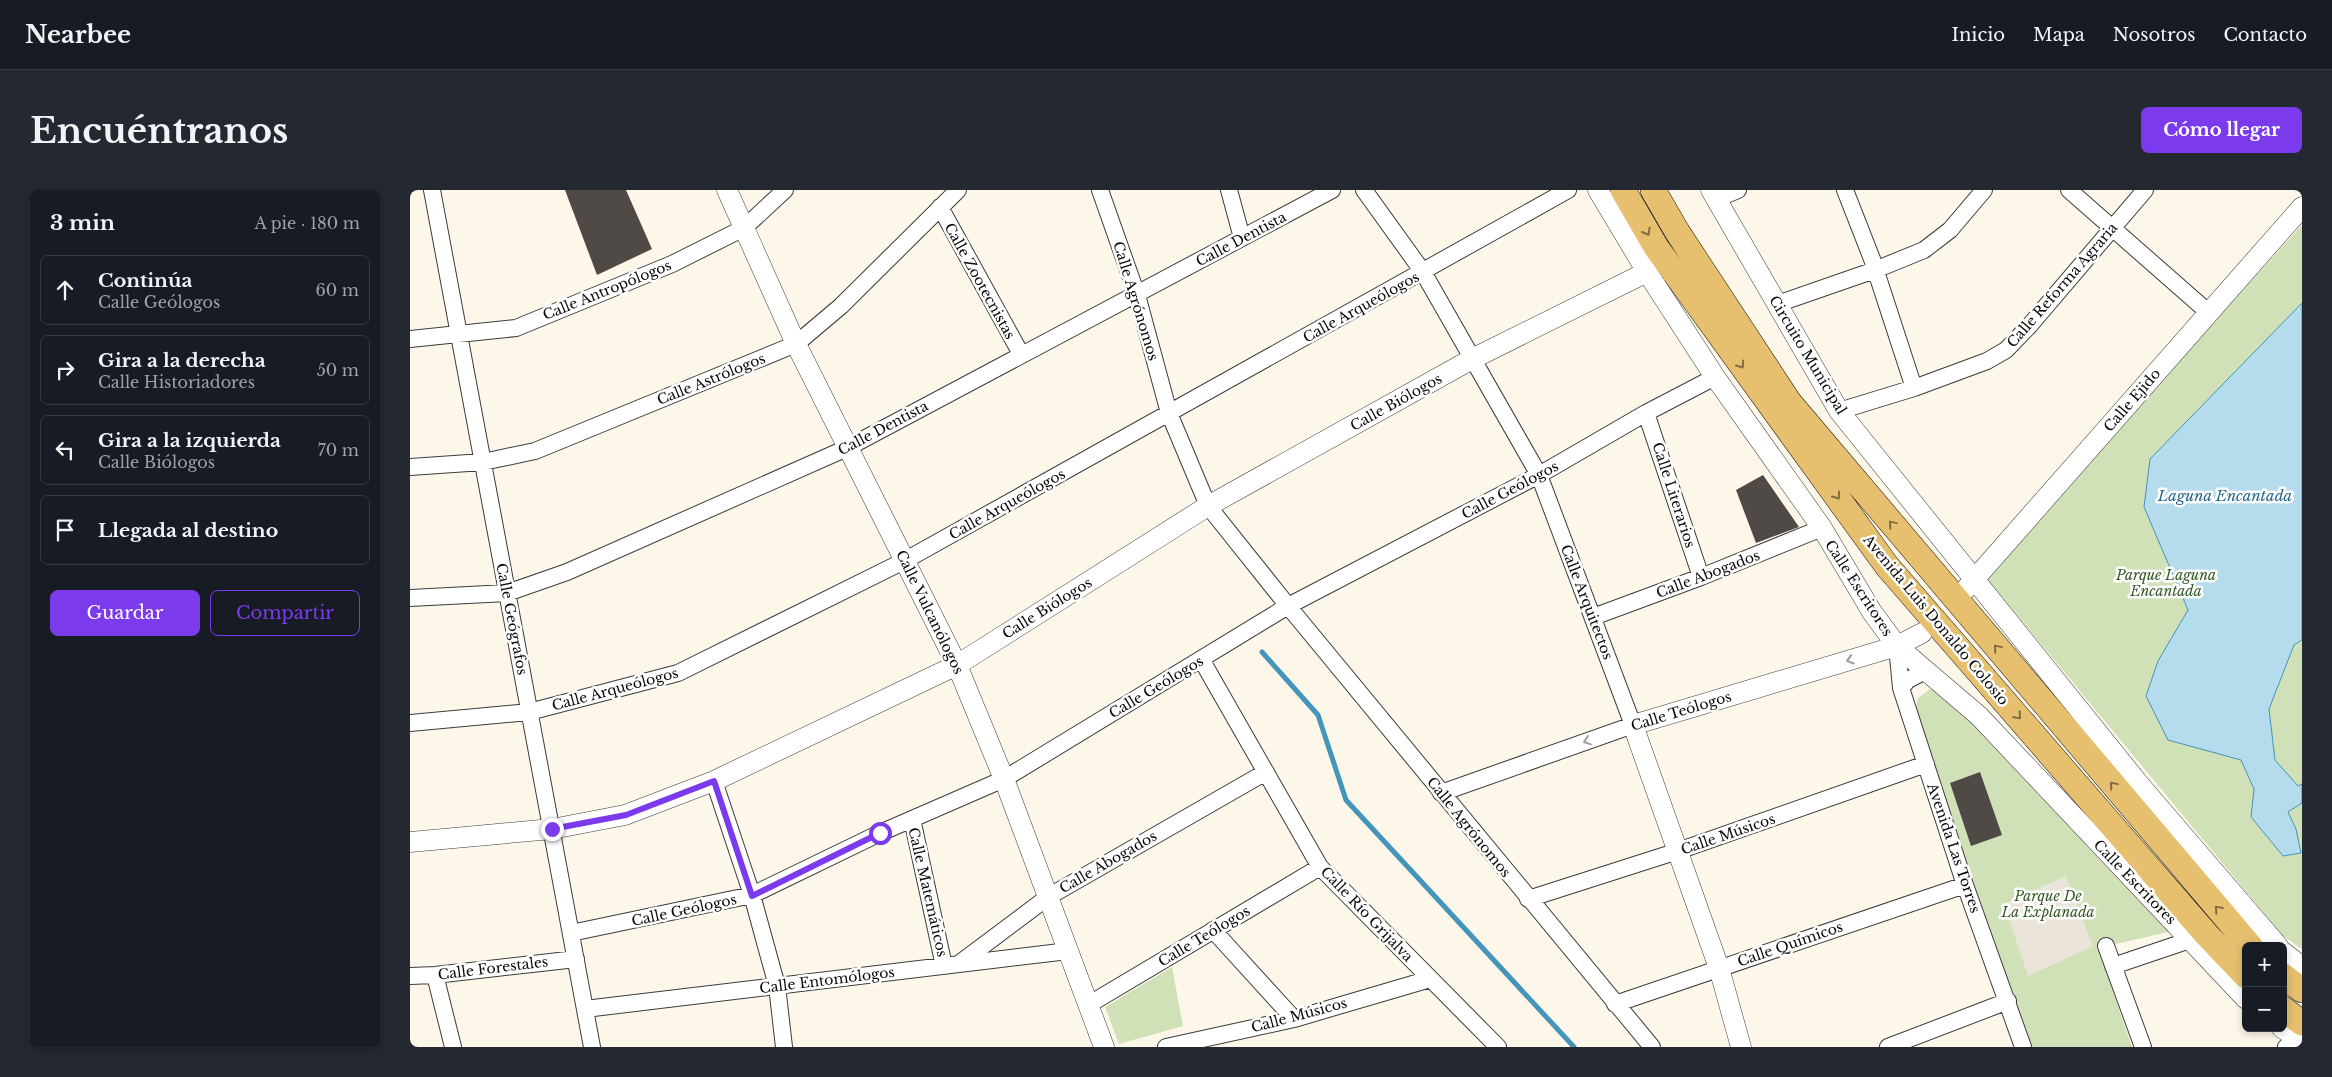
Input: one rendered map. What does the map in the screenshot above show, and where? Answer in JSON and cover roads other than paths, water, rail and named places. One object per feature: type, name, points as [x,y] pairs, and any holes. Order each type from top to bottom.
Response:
[{"type":"main road","name":"Avenida Luis Donaldo Colosio","points":[[1623,190],[1656,247],[1887,566],[2194,920],[2242,972]]},
{"type":"main road","name":"Avenida Luis Donaldo Colosio","points":[[1652,190],[1678,233],[1789,402],[2247,942]]},
{"type":"main road","points":[[2287,979],[2302,990]]},
{"type":"main road","points":[[2287,1012],[2302,1023]]},
{"type":"street","name":"Calle Geógrafos","points":[[432,190],[592,1047]]},
{"type":"street","name":"Calle Vulcanólogos","points":[[727,190],[796,344],[957,665],[1004,779],[1104,1047]]},
{"type":"street","name":"Calle Antropólogos","points":[[410,339],[516,328],[672,264],[744,228],[784,190]]},
{"type":"street","name":"Calle Astrólogos","points":[[410,467],[482,462],[534,451],[796,344],[841,306],[958,190]]},
{"type":"street","name":"Calle Agrónomos","points":[[1100,190],[1137,295],[1169,413],[1208,506],[1440,792],[1652,1047]]},
{"type":"street","name":"Calle Dentista","points":[[410,598],[507,593],[567,572],[847,448],[1332,190]]},
{"type":"street","name":"Calle Arquitectos","points":[[1364,190],[1423,272],[1539,475],[1633,725],[1720,968],[1741,1047]]},
{"type":"street","name":"Calle Arqueólogos","points":[[410,723],[529,712],[678,674],[904,561],[1568,190]]},
{"type":"street","name":"Calle Escritores","points":[[1598,190],[1647,272],[1715,377],[1822,528],[1872,612],[1897,646],[1978,716],[2242,995]]},
{"type":"street","points":[[1714,194],[1738,190]]},
{"type":"street","points":[[1845,190],[1875,270],[1914,388]]},
{"type":"street","points":[[1777,304],[1875,270],[1932,245],[1950,230],[1984,190]]},
{"type":"street","points":[[2068,190],[2208,312]]},
{"type":"street","name":"Calle Reforma Agraria","points":[[1840,411],[1914,388],[1987,360],[2006,350],[2030,325],[2145,190]]},
{"type":"street","points":[[1231,192],[1242,238]]},
{"type":"street","name":"Circuito Municipal","points":[[1714,194],[1840,411],[1968,587]]},
{"type":"street","name":"Calle Zootecnistas","points":[[940,207],[1021,354]]},
{"type":"street","name":"Calle Ejido","points":[[1968,587],[2302,207]]},
{"type":"street","name":"Calle Biólogos","points":[[410,842],[552,829],[626,815],[714,781],[957,665],[1208,506],[1472,359],[1647,272]]},
{"type":"street","name":"Calle Geólogos","points":[[571,933],[752,896],[912,819],[1004,779],[1288,606],[1539,475],[1646,413],[1715,377]]},
{"type":"street","name":"Calle Literarios","points":[[1646,413],[1701,577]]},
{"type":"street","name":"Calle Abogados","points":[[1593,617],[1701,577],[1822,528]]},
{"type":"street","points":[[1968,587],[2275,942]]},
{"type":"street","name":"Calle Teólogos","points":[[1440,792],[1633,725],[1897,646],[1922,633]]},
{"type":"street","name":"Avenida Las Torres","points":[[1897,646],[1901,688],[1965,885],[2023,1047]]},
{"type":"street","name":"Calle Río Grijalva","points":[[1201,659],[1320,867],[1498,1047]]},
{"type":"street","points":[[1901,688],[1908,680],[1927,670]]},
{"type":"street","name":"Calle Músicos","points":[[1528,899],[1678,851],[1926,764]]},
{"type":"street","name":"Calle Abogados","points":[[951,965],[1048,897],[1266,772]]},
{"type":"street","points":[[714,781],[752,896],[777,986],[784,1047]]},
{"type":"street","name":"Calle Matemáticos","points":[[912,819],[951,965]]},
{"type":"street","name":"Calle Teólogos","points":[[1088,1004],[1320,867]]},
{"type":"street","name":"Calle Químicos","points":[[1615,1004],[1965,885]]},
{"type":"street","points":[[1213,930],[1294,1019]]},
{"type":"street","points":[[2113,966],[2190,940]]},
{"type":"street","points":[[2106,946],[2143,1047]]},
{"type":"street","name":"Calle Entomólogos","points":[[585,1010],[1068,951]]},
{"type":"street","points":[[2287,955],[2302,967]]},
{"type":"street","name":"Calle Forestales","points":[[410,976],[435,975],[576,958]]},
{"type":"street","points":[[435,975],[453,1047]]},
{"type":"street","name":"Calle Músicos","points":[[1166,1047],[1294,1019],[1430,978]]},
{"type":"street","points":[[1888,1047],[2008,1001]]},
{"type":"street","points":[[2287,1031],[2302,1041]]},
{"type":"street","points":[[2286,1047],[2302,1041]]},
{"type":"water","name":"Laguna Encantada","points":[[2302,303],[2302,640],[2294,645],[2269,709],[2275,760],[2298,786],[2302,784],[2302,803],[2288,812],[2296,829],[2301,853],[2283,856],[2251,817],[2254,789],[2241,760],[2168,740],[2146,696],[2158,661],[2188,610],[2144,507],[2150,459]]},
{"type":"waterway","points":[[1262,652],[1318,715],[1346,800],[1574,1047]]},
{"type":"park label","name":"Parque Laguna Encantada","points":[[2166,584]]},
{"type":"park label","name":"Parque De La Explanada","points":[[2048,904]]}]
